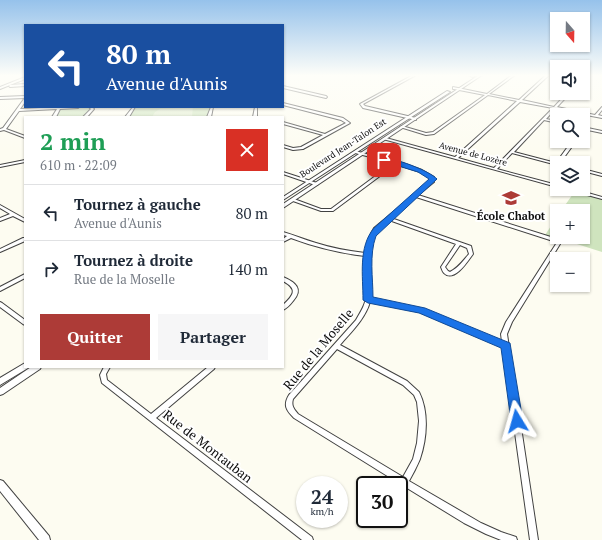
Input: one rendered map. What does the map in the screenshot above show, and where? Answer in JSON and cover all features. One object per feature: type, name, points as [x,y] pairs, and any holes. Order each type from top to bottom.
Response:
[{"type":"street","points":[[24,100],[2,130],[24,137]]},
{"type":"street","points":[[368,100],[361,104],[364,107],[414,119]]},
{"type":"street","name":"Boulevard Jean-Talon Est","points":[[284,205],[294,200],[408,117],[435,100]]},
{"type":"street","name":"Boulevard Jean-Talon Est","points":[[284,198],[359,152],[384,139],[442,100]]},
{"type":"street","points":[[402,127],[431,134],[480,100]]},
{"type":"street","points":[[515,100],[555,108],[562,100]]},
{"type":"street","points":[[456,158],[519,101]]},
{"type":"street","points":[[284,104],[347,122],[299,149],[284,146]]},
{"type":"street","points":[[18,110],[59,108]]},
{"type":"street","points":[[87,116],[93,109],[92,108]]},
{"type":"street","points":[[596,116],[602,108]]},
{"type":"street","points":[[495,169],[550,113]]},
{"type":"street","points":[[590,115],[602,117]]},
{"type":"street","points":[[543,119],[550,120]]},
{"type":"street","points":[[284,123],[325,135]]},
{"type":"street","points":[[590,129],[602,132]]},
{"type":"street","name":"Avenue de Lozère","points":[[384,139],[550,184]]},
{"type":"street","name":"Rue de la Moselle","points":[[359,152],[421,171],[433,178],[433,181],[376,229],[369,243],[368,300],[358,321],[291,397],[288,406],[296,416],[394,476]]},
{"type":"street","points":[[511,152],[550,161]]},
{"type":"street","points":[[0,166],[24,161]]},
{"type":"street","points":[[294,200],[321,210],[332,210],[395,163]]},
{"type":"street","points":[[590,172],[602,175]]},
{"type":"street","points":[[284,173],[316,184]]},
{"type":"street","points":[[590,195],[602,198]]},
{"type":"street","points":[[416,196],[552,239],[558,244],[509,322],[504,334],[534,540]]},
{"type":"street","points":[[0,206],[24,219]]},
{"type":"street","points":[[0,220],[14,214]]},
{"type":"street","points":[[389,219],[459,244],[469,248],[471,254],[457,271],[450,273],[443,267],[459,244]]},
{"type":"street","points":[[284,233],[323,248],[346,253],[368,254]]},
{"type":"street","points":[[284,240],[290,236]]},
{"type":"street","points":[[0,251],[24,239]]},
{"type":"street","points":[[0,289],[24,277]]},
{"type":"street","points":[[284,280],[295,286],[296,289],[296,294],[284,307]]},
{"type":"street","points":[[368,300],[421,310],[506,346]]},
{"type":"street","points":[[0,304],[24,322]]},
{"type":"street","points":[[336,346],[404,383],[417,394],[420,402],[422,421],[421,443],[416,460],[407,476]]},
{"type":"street","points":[[0,382],[24,367]]},
{"type":"street","points":[[0,392],[36,368]]},
{"type":"street","name":"Rue de Montauban","points":[[106,368],[102,376],[104,381],[309,540]]},
{"type":"street","points":[[152,418],[211,368]]},
{"type":"street","points":[[0,484],[45,540]]},
{"type":"street","name":"Rue de la Moselle","points":[[408,484],[477,526],[513,540]]},
{"type":"green space","points":[[59,108],[92,108],[86,116],[55,116]]},
{"type":"green space","points":[[133,108],[212,108],[209,116],[128,116]]},
{"type":"green space","points":[[193,108],[192,116],[153,116],[155,112],[160,109]]},
{"type":"green space","points":[[590,195],[602,198],[602,252],[577,244],[590,244],[590,204],[566,204],[572,196]]},
{"type":"green space","points":[[550,228],[550,238],[545,235]]},
{"type":"place","name":"École Chabot","points":[[511,198]]},
{"type":"route","points":[[384,160],[421,171],[433,178],[433,181],[376,229],[372,236],[369,243],[368,254],[368,300],[421,310],[506,346],[517,421]]}]
